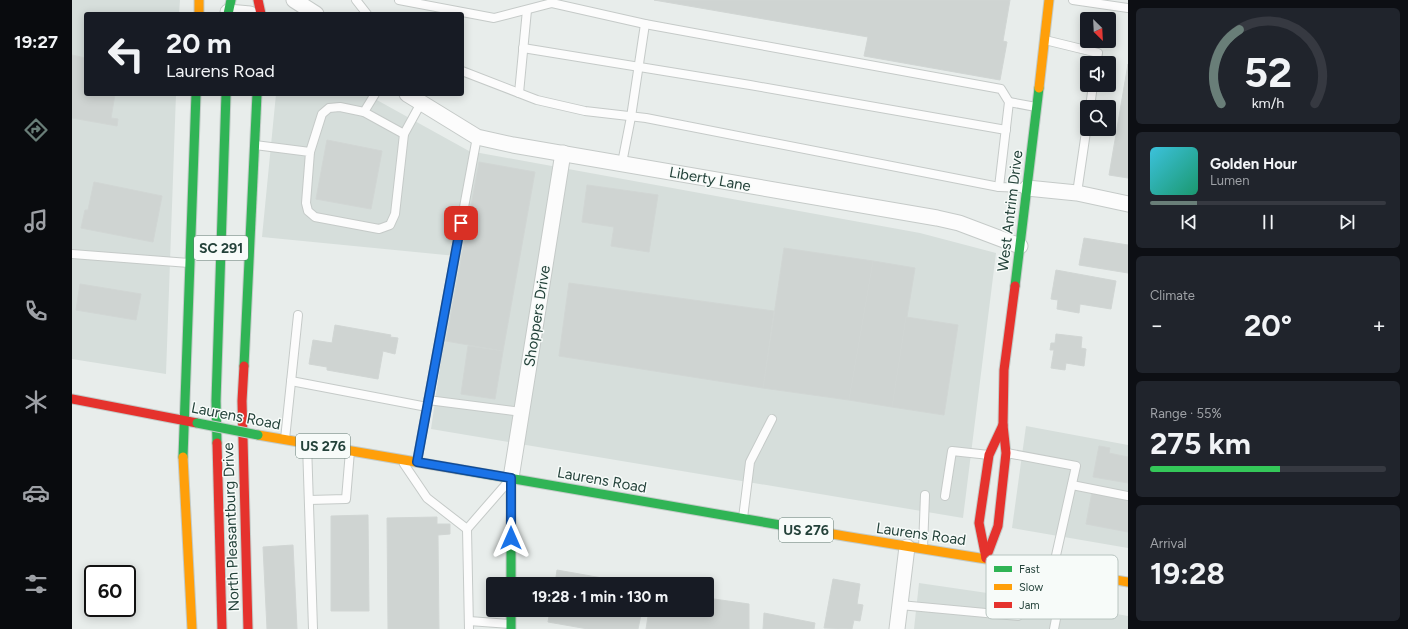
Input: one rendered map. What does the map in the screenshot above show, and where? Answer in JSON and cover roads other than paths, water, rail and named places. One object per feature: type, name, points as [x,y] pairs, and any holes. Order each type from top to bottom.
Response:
[{"type":"main road","points":[[199,0],[199,12]]},
{"type":"main road","points":[[258,0],[261,12]]},
{"type":"main road","name":"West Antrim Drive","points":[[987,555],[998,526],[1006,452],[1003,425],[1004,370],[1049,0]]},
{"type":"main road","points":[[192,629],[183,458],[196,96]]},
{"type":"main road","name":"North Pleasantburg Drive","points":[[222,629],[216,401],[226,96]]},
{"type":"main road","name":"SC 291","points":[[254,145],[257,96]]},
{"type":"main road","name":"North Pleasantburg Drive","points":[[248,629],[242,401],[254,145]]},
{"type":"main road","name":"Laurens Road","points":[[76,402],[307,444],[743,519],[907,547],[986,558]]},
{"type":"main road","name":"West Antrim Drive","points":[[986,558],[979,523],[989,454],[1003,425]]},
{"type":"main road","points":[[511,478],[511,577]]},
{"type":"main road","name":"Laurens Road","points":[[1118,580],[1128,582]]},
{"type":"street","points":[[294,0],[313,12]]},
{"type":"street","points":[[229,9],[242,12]]},
{"type":"street","name":"Liberty Lane","points":[[410,96],[477,137],[513,145],[937,218],[959,223],[1020,246]]},
{"type":"street","name":"Shoppers Drive","points":[[511,478],[563,153]]},
{"type":"street","points":[[1027,188],[1077,193],[1128,204]]},
{"type":"street","points":[[898,629],[907,547]]},
{"type":"lane","points":[[356,0],[365,12]]},
{"type":"lane","points":[[399,0],[462,12]]},
{"type":"lane","points":[[1073,0],[1128,8]]},
{"type":"lane","points":[[464,12],[494,18],[552,3],[645,24],[1001,89],[1009,102],[999,187]]},
{"type":"lane","points":[[519,93],[527,10]]},
{"type":"lane","points":[[622,164],[631,117],[645,24]]},
{"type":"lane","points":[[1045,40],[1098,53],[1097,56]]},
{"type":"lane","points":[[523,48],[638,66],[1006,130]]},
{"type":"lane","points":[[464,72],[537,100],[585,111],[670,123],[999,187],[1027,188]]},
{"type":"lane","points":[[364,112],[374,96]]},
{"type":"lane","points":[[1009,102],[1037,107]]},
{"type":"lane","points":[[404,134],[364,112],[340,107],[328,108],[322,114],[310,152],[306,202],[308,211],[315,217],[380,229],[390,225],[395,214],[404,134],[420,103]]},
{"type":"lane","points":[[1077,193],[1085,136]]},
{"type":"lane","points":[[417,462],[477,137]]},
{"type":"lane","points":[[254,145],[310,152]]},
{"type":"lane","points":[[72,254],[190,263]]},
{"type":"lane","points":[[285,440],[298,314]]},
{"type":"lane","points":[[291,381],[428,403],[522,412]]},
{"type":"lane","points":[[743,519],[750,462],[772,419]]},
{"type":"lane","points":[[307,444],[313,629]]},
{"type":"lane","points":[[309,500],[346,499],[350,451]]},
{"type":"lane","points":[[945,496],[952,451],[989,454]]},
{"type":"lane","points":[[1006,452],[1076,466],[1056,555]]},
{"type":"lane","points":[[401,460],[427,498],[467,529]]},
{"type":"lane","points":[[511,478],[467,529],[469,625],[511,626]]},
{"type":"lane","points":[[1072,485],[1128,496]]},
{"type":"lane","points":[[922,549],[925,495]]},
{"type":"lane","points":[[900,605],[986,613]]},
{"type":"lane","points":[[1054,629],[1056,619]]}]
